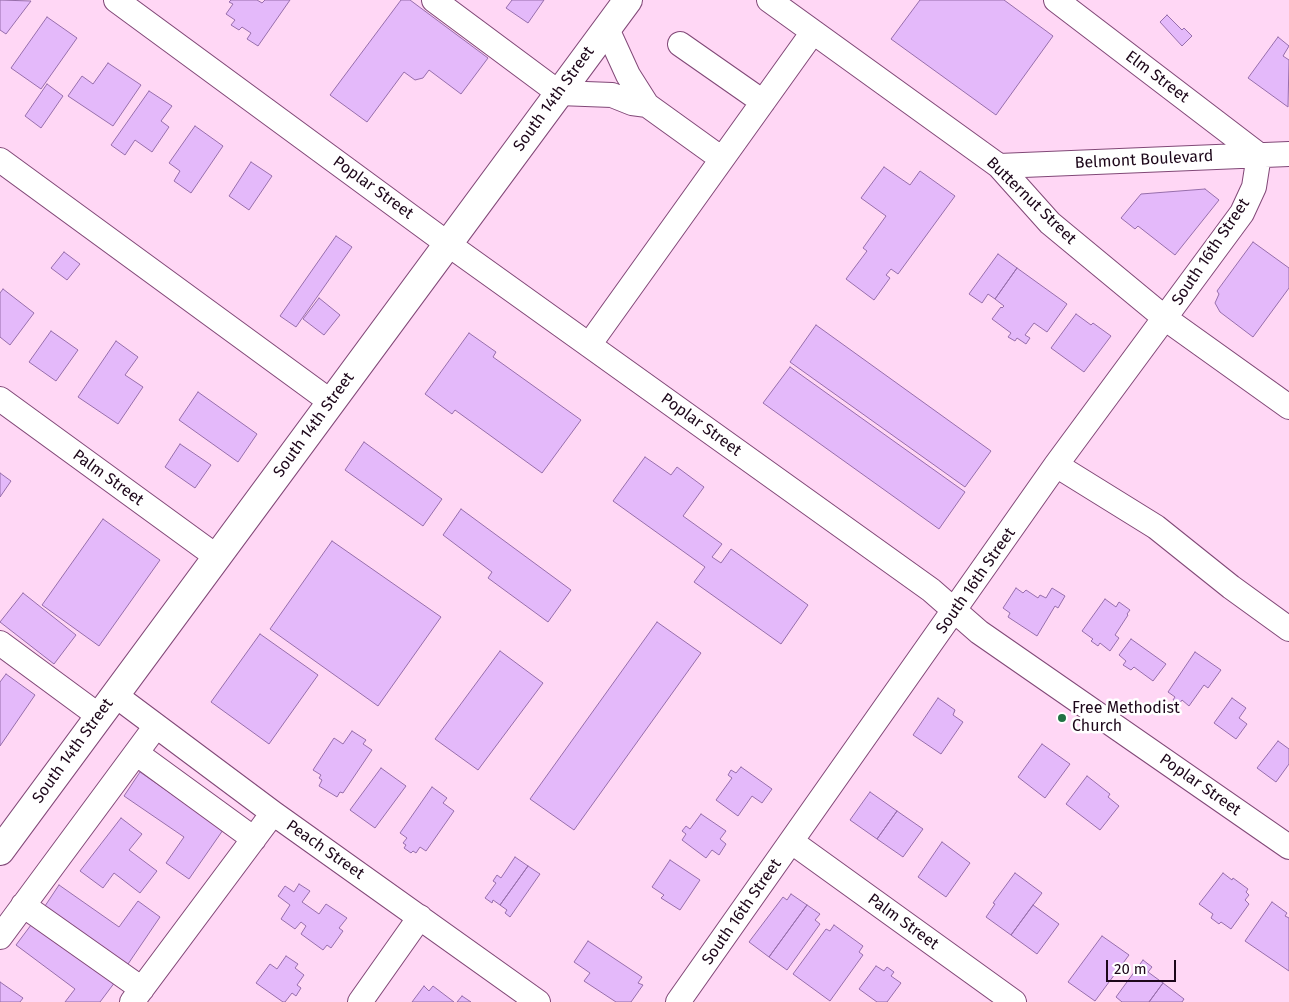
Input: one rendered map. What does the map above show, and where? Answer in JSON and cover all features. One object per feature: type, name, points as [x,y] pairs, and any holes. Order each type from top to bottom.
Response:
[{"type":"main road","name":"South 14th Street","points":[[0,851],[628,0]]},
{"type":"street","name":"Poplar Street","points":[[116,0],[448,244],[931,590],[979,632],[1289,847]]},
{"type":"street","points":[[434,0],[559,93],[612,95],[632,103],[647,105]]},
{"type":"street","name":"Butternut Street","points":[[769,0],[999,166],[1050,223],[1166,318],[1289,407]]},
{"type":"street","name":"Elm Street","points":[[1056,0],[1259,155]]},
{"type":"street","points":[[607,28],[628,75],[647,105],[722,159]]},
{"type":"street","points":[[589,345],[813,32]]},
{"type":"street","points":[[680,44],[763,102]]},
{"type":"street","name":"Belmont Boulevard","points":[[999,166],[1289,154]]},
{"type":"street","name":"South 16th Street","points":[[678,1002],[1056,465],[1242,213],[1254,187],[1259,155]]},
{"type":"street","points":[[0,160],[331,402]]},
{"type":"street","name":"Palm Street","points":[[0,398],[217,557]]},
{"type":"street","points":[[1056,465],[1156,527],[1230,587],[1289,629]]},
{"type":"street","name":"Peach Street","points":[[0,643],[107,706],[156,726],[273,813],[538,1002]]},
{"type":"street","points":[[156,726],[8,919],[137,996],[273,813]]},
{"type":"street","points":[[136,753],[254,839]]},
{"type":"street","name":"Palm Street","points":[[792,842],[1014,1002]]},
{"type":"street","points":[[360,1002],[420,918]]},
{"type":"building","points":[[0,0],[31,1],[6,34],[0,30]]},
{"type":"building","points":[[231,0],[257,0],[262,3],[265,0],[290,0],[258,46],[247,39],[251,33],[242,27],[239,30],[231,25],[235,20],[226,14],[233,4],[229,2]]},
{"type":"building","points":[[401,0],[410,0],[488,58],[461,94],[429,70],[423,78],[415,80],[404,72],[367,122],[330,95]]},
{"type":"building","points":[[512,0],[544,0],[528,23],[506,8]]},
{"type":"building","points":[[920,0],[1004,0],[1053,36],[996,115],[891,39]]},
{"type":"building","points":[[1167,15],[1182,30],[1184,28],[1192,36],[1182,46],[1160,22]]},
{"type":"building","points":[[47,17],[77,38],[41,89],[11,68]]},
{"type":"building","points":[[1278,37],[1289,46],[1283,56],[1289,60],[1288,107],[1248,78]]},
{"type":"building","points":[[108,63],[141,85],[113,126],[68,96],[82,76],[93,84]]},
{"type":"building","points":[[47,84],[63,96],[41,128],[25,116]]},
{"type":"building","points":[[149,91],[172,106],[161,121],[169,127],[152,152],[135,140],[125,155],[111,145]]},
{"type":"building","points":[[195,126],[223,146],[191,193],[174,181],[180,171],[169,163]]},
{"type":"building","points":[[251,162],[272,176],[249,210],[229,196]]},
{"type":"building","points":[[884,167],[910,185],[920,171],[955,196],[898,274],[891,269],[886,275],[890,278],[874,300],[846,279],[867,251],[863,248],[886,216],[861,198]]},
{"type":"building","points":[[1205,189],[1219,200],[1175,255],[1138,226],[1135,229],[1121,218],[1141,194]]},
{"type":"building","points":[[336,236],[352,247],[296,327],[280,316]]},
{"type":"building","points":[[1253,242],[1289,268],[1289,288],[1253,337],[1220,312],[1215,303],[1219,294],[1217,291]]},
{"type":"building","points":[[64,252],[80,264],[67,280],[51,268]]},
{"type":"building","points":[[998,254],[1017,268],[995,299],[988,294],[982,303],[969,294]]},
{"type":"building","points":[[1017,268],[1067,304],[1047,332],[1034,323],[1025,335],[1030,338],[1026,344],[1017,338],[1015,341],[1008,337],[1011,333],[992,319],[1001,307],[1004,306],[995,299]]},
{"type":"building","points":[[3,289],[34,313],[10,345],[0,337],[0,293]]},
{"type":"building","points":[[319,298],[340,315],[324,335],[303,319]]},
{"type":"building","points":[[1076,314],[1111,336],[1084,372],[1051,348]]},
{"type":"building","points":[[816,325],[991,451],[965,487],[790,362]]},
{"type":"building","points":[[51,331],[78,350],[56,381],[29,362]]},
{"type":"building","points":[[469,333],[496,352],[493,357],[581,420],[542,473],[455,410],[452,414],[425,394]]},
{"type":"building","points":[[116,341],[138,357],[125,375],[143,387],[118,424],[78,397]]},
{"type":"building","points":[[790,367],[965,492],[939,529],[763,403]]},
{"type":"building","points":[[198,392],[257,434],[238,462],[179,420]]},
{"type":"building","points":[[364,442],[442,499],[423,526],[345,470]]},
{"type":"building","points":[[180,444],[211,465],[195,488],[165,467]]},
{"type":"building","points":[[645,457],[671,475],[677,467],[704,487],[683,516],[722,544],[712,557],[721,563],[731,549],[808,605],[781,644],[694,582],[705,567],[613,501]]},
{"type":"building","points":[[0,473],[11,481],[0,497]]},
{"type":"building","points":[[461,509],[571,590],[548,622],[488,578],[492,572],[443,535]]},
{"type":"building","points":[[103,519],[160,560],[99,646],[42,605]]},
{"type":"building","points":[[332,541],[441,617],[378,706],[270,629]]},
{"type":"building","points":[[1016,588],[1023,593],[1026,590],[1038,598],[1040,595],[1046,598],[1052,588],[1065,596],[1058,608],[1055,606],[1037,636],[1008,617],[1010,613],[1003,608]]},
{"type":"building","points":[[23,593],[76,635],[54,664],[0,622]]},
{"type":"building","points":[[1105,599],[1116,607],[1119,602],[1130,610],[1115,635],[1119,638],[1110,651],[1100,643],[1098,646],[1091,641],[1093,639],[1082,631]]},
{"type":"building","points":[[657,622],[701,653],[574,830],[530,799]]},
{"type":"building","points":[[260,634],[318,675],[269,744],[211,702]]},
{"type":"building","points":[[1131,639],[1166,664],[1153,681],[1134,667],[1131,670],[1123,665],[1126,661],[1119,655]]},
{"type":"building","points":[[500,651],[543,683],[478,770],[435,739]]},
{"type":"building","points":[[1195,652],[1221,670],[1208,688],[1204,685],[1189,706],[1182,700],[1179,704],[1173,700],[1175,697],[1168,692]]},
{"type":"building","points":[[6,674],[35,695],[0,746],[0,682]]},
{"type":"building","points":[[938,698],[955,710],[953,715],[963,722],[941,754],[913,735]]},
{"type":"building","points":[[1232,698],[1246,708],[1239,718],[1247,724],[1236,739],[1214,723]]},
{"type":"building","points":[[352,731],[366,740],[363,744],[372,750],[343,793],[340,792],[337,797],[319,786],[322,780],[319,778],[321,775],[313,770],[334,738],[343,744]]},
{"type":"building","points":[[1278,741],[1289,749],[1289,764],[1276,782],[1257,768]]},
{"type":"building","points":[[1042,744],[1070,764],[1045,798],[1018,777]]},
{"type":"building","points":[[741,767],[772,789],[762,803],[752,796],[738,816],[716,800],[732,778],[728,775],[731,770],[736,773]]},
{"type":"building","points":[[381,768],[406,786],[375,828],[350,810]]},
{"type":"building","points":[[140,772],[223,830],[189,879],[166,863],[184,837],[124,796]]},
{"type":"building","points":[[1087,776],[1110,794],[1108,797],[1119,806],[1100,830],[1066,804]]},
{"type":"building","points":[[432,787],[447,798],[443,803],[454,811],[426,851],[420,847],[416,853],[413,851],[411,853],[404,848],[406,845],[403,843],[407,838],[400,833]]},
{"type":"building","points":[[870,792],[897,811],[877,839],[850,820]]},
{"type":"building","points":[[897,811],[923,829],[903,857],[877,839]]},
{"type":"building","points":[[701,814],[726,831],[720,839],[726,844],[719,855],[712,850],[706,858],[682,840],[686,834],[682,831],[686,826],[690,829]]},
{"type":"building","points":[[121,818],[142,834],[129,850],[157,871],[140,893],[114,873],[103,888],[80,871]]},
{"type":"building","points":[[942,842],[970,863],[946,897],[918,877]]},
{"type":"building","points":[[515,857],[528,866],[500,905],[493,900],[492,903],[485,898],[496,883],[493,881],[497,875],[501,878]]},
{"type":"building","points":[[670,860],[700,880],[680,910],[661,898],[664,895],[652,887]]},
{"type":"building","points":[[528,866],[540,874],[510,917],[505,913],[507,910],[500,905]]},
{"type":"building","points":[[1015,873],[1042,893],[1011,935],[986,917],[995,904],[993,903]]},
{"type":"building","points":[[1223,873],[1248,889],[1246,892],[1249,895],[1245,900],[1249,904],[1231,929],[1211,918],[1213,914],[1199,904]]},
{"type":"building","points":[[299,884],[310,891],[302,902],[319,914],[326,904],[347,918],[339,928],[343,931],[331,948],[327,945],[323,950],[301,934],[306,926],[301,922],[295,929],[281,919],[290,905],[278,896],[285,886],[294,892]]},
{"type":"building","points":[[59,885],[119,927],[138,901],[160,917],[126,967],[43,909]]},
{"type":"building","points":[[791,894],[807,905],[769,957],[749,942],[783,897],[787,900]]},
{"type":"building","points":[[1272,902],[1287,913],[1285,916],[1289,918],[1289,971],[1245,941]]},
{"type":"building","points":[[807,905],[820,914],[815,920],[820,924],[787,970],[769,957]]},
{"type":"building","points":[[1033,905],[1059,924],[1037,954],[1011,935]]},
{"type":"building","points":[[34,921],[115,982],[100,1002],[65,1002],[75,989],[16,945]]},
{"type":"building","points":[[834,925],[863,946],[859,952],[863,955],[830,1001],[793,974],[826,929],[830,931]]},
{"type":"building","points":[[1102,936],[1129,955],[1095,1001],[1068,982]]},
{"type":"building","points":[[588,941],[642,977],[638,983],[643,985],[631,1002],[616,1002],[584,981],[590,973],[574,962]]},
{"type":"building","points":[[286,956],[298,964],[295,968],[304,975],[297,985],[301,988],[296,996],[292,993],[283,1002],[256,983],[270,964],[277,969]]},
{"type":"building","points":[[1143,960],[1152,967],[1148,972],[1163,983],[1149,1002],[1122,1002],[1116,997]]},
{"type":"building","points":[[876,966],[884,971],[887,967],[894,972],[891,976],[901,983],[887,1002],[877,1002],[859,989]]},
{"type":"building","points":[[0,982],[23,998],[20,1002],[0,1002]]},
{"type":"building","points":[[1163,983],[1184,999],[1182,1002],[1149,1002]]},
{"type":"building","points":[[424,986],[429,991],[433,986],[454,1002],[412,1002]]},
{"type":"building","points":[[462,996],[471,1002],[457,1002]]},
{"type":"place","name":"Free Methodist Church","points":[[1062,718]]}]
